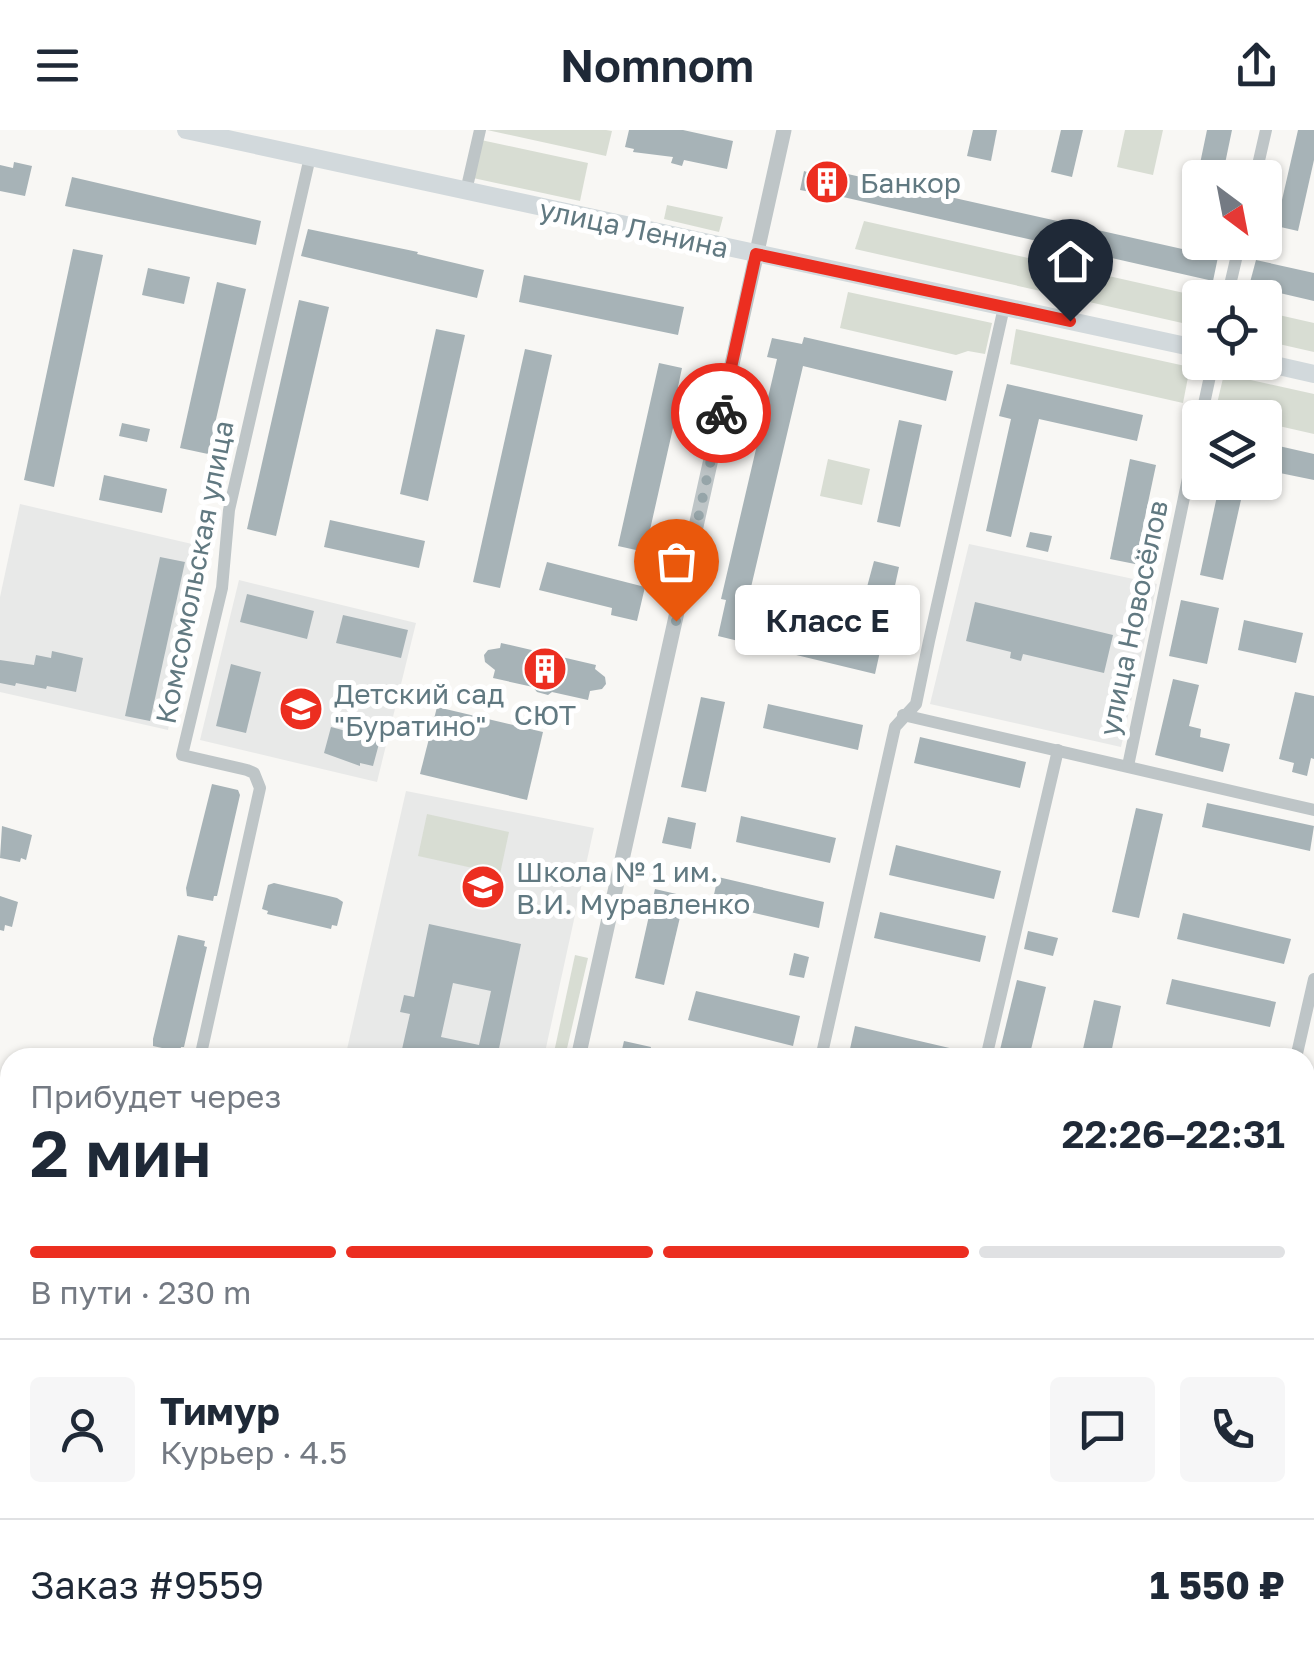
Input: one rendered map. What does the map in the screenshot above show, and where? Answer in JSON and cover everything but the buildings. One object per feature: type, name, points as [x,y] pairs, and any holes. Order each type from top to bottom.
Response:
[{"type":"main road","name":"улица Ленина","points":[[186,130],[1182,345]]},
{"type":"main road","points":[[1282,367],[1314,374]]},
{"type":"street","points":[[466,191],[480,130]]},
{"type":"street","points":[[580,1048],[784,130]]},
{"type":"street","points":[[1259,160],[1266,130]]},
{"type":"street","name":"Комсомольская улица","points":[[202,1048],[260,788],[254,774],[247,770],[182,755],[222,588],[229,510],[310,157]]},
{"type":"street","points":[[823,1048],[895,727],[921,693],[929,641],[1004,307]]},
{"type":"street","name":"улица Новосёлов","points":[[1128,766],[1183,500]]},
{"type":"street","points":[[903,715],[1314,810]]},
{"type":"street","name":"улица Новосёлов","points":[[988,1048],[1058,750]]},
{"type":"street","points":[[1298,1048],[1314,980]]},
{"type":"shaded area","points":[[487,130],[606,130],[612,131],[606,156]]},
{"type":"shaded area","points":[[1125,130],[1163,130],[1153,175],[1117,167]]},
{"type":"shaded area","points":[[481,140],[588,163],[580,201],[473,178]]},
{"type":"shaded area","points":[[667,205],[723,217],[719,232],[664,219]]},
{"type":"shaded area","points":[[864,221],[1182,293],[1182,323],[855,249]]},
{"type":"shaded area","points":[[848,292],[992,323],[985,354],[968,351],[956,355],[840,328]]},
{"type":"shaded area","points":[[1282,316],[1314,323],[1314,352],[1282,345]]},
{"type":"shaded area","points":[[1016,329],[1182,365],[1182,380],[1187,380],[1182,403],[1010,364]]},
{"type":"shaded area","points":[[1223,380],[1251,380],[1314,394],[1314,434],[1282,427],[1282,400],[1218,400]]},
{"type":"shaded area","points":[[828,459],[870,469],[862,505],[820,496]]},
{"type":"shaded area","points":[[20,504],[205,547],[168,730],[0,692],[0,597]]},
{"type":"shaded area","points":[[969,544],[1157,584],[1121,747],[930,704]]},
{"type":"shaded area","name":"Детский сад \"Буратино\"","points":[[239,580],[416,623],[377,782],[200,740]]},
{"type":"shaded area","name":"Школа № 1 им. В.И. Муравленко","points":[[406,791],[594,828],[546,1048],[347,1048]]},
{"type":"shaded area","points":[[427,814],[509,832],[500,874],[418,856]]},
{"type":"shaded area","points":[[575,955],[588,958],[567,1048],[555,1048]]},
{"type":"way so far","points":[[676,621],[721,413]]},
{"type":"place","name":"Банкор","points":[[827,182]]},
{"type":"place","name":"Класс Е","points":[[676,621]]},
{"type":"place","name":"СЮТ","points":[[545,669]]},
{"type":"place","name":"Детский сад \"Буратино\"","points":[[301,709]]},
{"type":"place","name":"Школа № 1 им. В.И. Муравленко","points":[[483,887]]},
{"type":"route","points":[[721,413],[756,254],[1070,321]]}]
